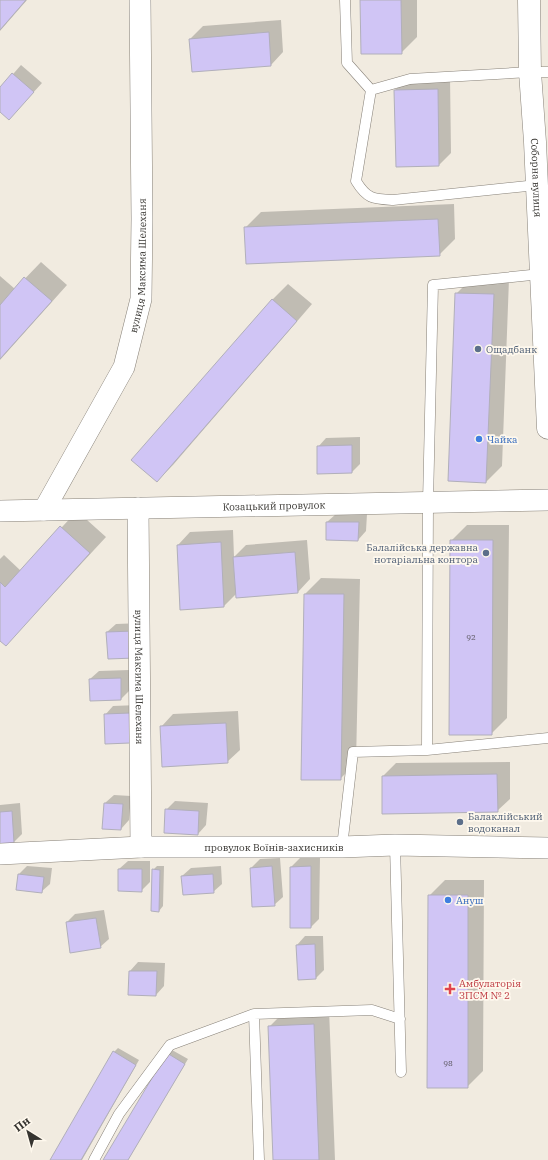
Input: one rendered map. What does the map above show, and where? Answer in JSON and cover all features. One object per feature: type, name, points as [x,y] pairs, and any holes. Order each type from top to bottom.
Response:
[{"type":"street","name":"вулиця Максима Шелеханя","points":[[44,510],[124,367],[141,299],[142,220],[140,0]]},
{"type":"street","name":"Соборна вулиця","points":[[529,0],[539,72],[542,142],[537,185],[548,428]]},
{"type":"street","name":"Козацький провулок","points":[[0,510],[548,500]]},
{"type":"street","name":"вулиця Максима Шелеханя","points":[[138,508],[141,847]]},
{"type":"street","name":"провулок Воїнів-захисників","points":[[0,854],[141,847],[342,847],[395,845],[548,848]]},
{"type":"lane","points":[[345,0],[347,63],[371,90]]},
{"type":"lane","points":[[371,90],[410,79],[539,72]]},
{"type":"lane","points":[[371,90],[356,181],[363,192],[371,198],[393,200],[537,185]]},
{"type":"lane","points":[[427,750],[428,502],[433,285],[541,274]]},
{"type":"lane","points":[[342,847],[353,752],[427,750],[548,738]]},
{"type":"lane","points":[[395,845],[401,1072]]},
{"type":"lane","points":[[94,1160],[119,1114],[170,1045],[254,1014],[372,1010],[400,1019]]},
{"type":"lane","points":[[254,1014],[259,1160]]},
{"type":"building","points":[[0,0],[26,0],[0,30]]},
{"type":"building","points":[[360,0],[401,0],[402,54],[361,54]]},
{"type":"building","points":[[269,32],[271,66],[192,72],[189,39]]},
{"type":"building","points":[[12,73],[34,92],[9,120],[0,112],[0,87]]},
{"type":"building","points":[[438,89],[439,166],[396,167],[394,90]]},
{"type":"building","points":[[438,219],[440,256],[246,264],[244,227]]},
{"type":"building","points":[[24,277],[52,301],[0,359],[0,305]]},
{"type":"building","points":[[455,293],[494,294],[486,483],[448,481]]},
{"type":"building","points":[[272,299],[297,321],[157,482],[131,460]]},
{"type":"building","points":[[352,445],[352,473],[317,474],[317,446]]},
{"type":"building","points":[[326,522],[359,522],[358,541],[326,540]]},
{"type":"building","points":[[60,526],[90,553],[6,646],[0,641],[0,582],[5,587]]},
{"type":"building","points":[[450,540],[493,540],[492,735],[449,735]]},
{"type":"building","points":[[221,542],[224,607],[180,610],[177,545]]},
{"type":"building","points":[[295,552],[298,593],[236,598],[233,557]]},
{"type":"building","points":[[304,594],[344,594],[341,780],[301,780]]},
{"type":"building","points":[[134,631],[135,658],[108,659],[106,632]]},
{"type":"building","points":[[121,678],[121,700],[90,701],[89,679]]},
{"type":"building","points":[[130,713],[130,743],[105,744],[104,714]]},
{"type":"building","points":[[226,723],[228,763],[162,767],[160,726]]},
{"type":"building","points":[[497,774],[498,812],[382,814],[382,776]]},
{"type":"building","points":[[104,803],[123,804],[121,830],[102,829]]},
{"type":"building","points":[[165,809],[199,811],[198,835],[164,833]]},
{"type":"building","points":[[12,811],[14,843],[0,845],[0,812]]},
{"type":"building","points":[[272,866],[275,906],[252,907],[250,868]]},
{"type":"building","points":[[311,866],[311,928],[290,928],[290,867]]},
{"type":"building","points":[[118,869],[142,869],[142,892],[118,891]]},
{"type":"building","points":[[152,869],[160,870],[159,912],[151,911]]},
{"type":"building","points":[[18,874],[44,877],[42,893],[16,890]]},
{"type":"building","points":[[213,874],[214,893],[183,895],[181,876]]},
{"type":"building","points":[[428,895],[468,895],[468,1088],[427,1088]]},
{"type":"building","points":[[96,918],[101,948],[70,953],[66,922]]},
{"type":"building","points":[[315,944],[316,979],[298,980],[296,945]]},
{"type":"building","points":[[129,971],[157,971],[156,996],[128,995]]},
{"type":"building","points":[[314,1024],[319,1160],[273,1160],[268,1026]]},
{"type":"building","points":[[113,1051],[136,1065],[81,1160],[50,1160]]},
{"type":"building","points":[[167,1053],[185,1064],[128,1160],[103,1160]]},
{"type":"place","name":"Ощадбанк","points":[[478,349]]},
{"type":"place","name":"Чайка","points":[[479,439]]},
{"type":"place","name":"Балалійська державна нотаріальна контора","points":[[486,553]]},
{"type":"place","name":"Балаклійський водоканал","points":[[460,822]]},
{"type":"place","name":"Ануш","points":[[448,900]]},
{"type":"place","name":"Амбулаторія ЗПСМ № 2","points":[[450,989]]}]
